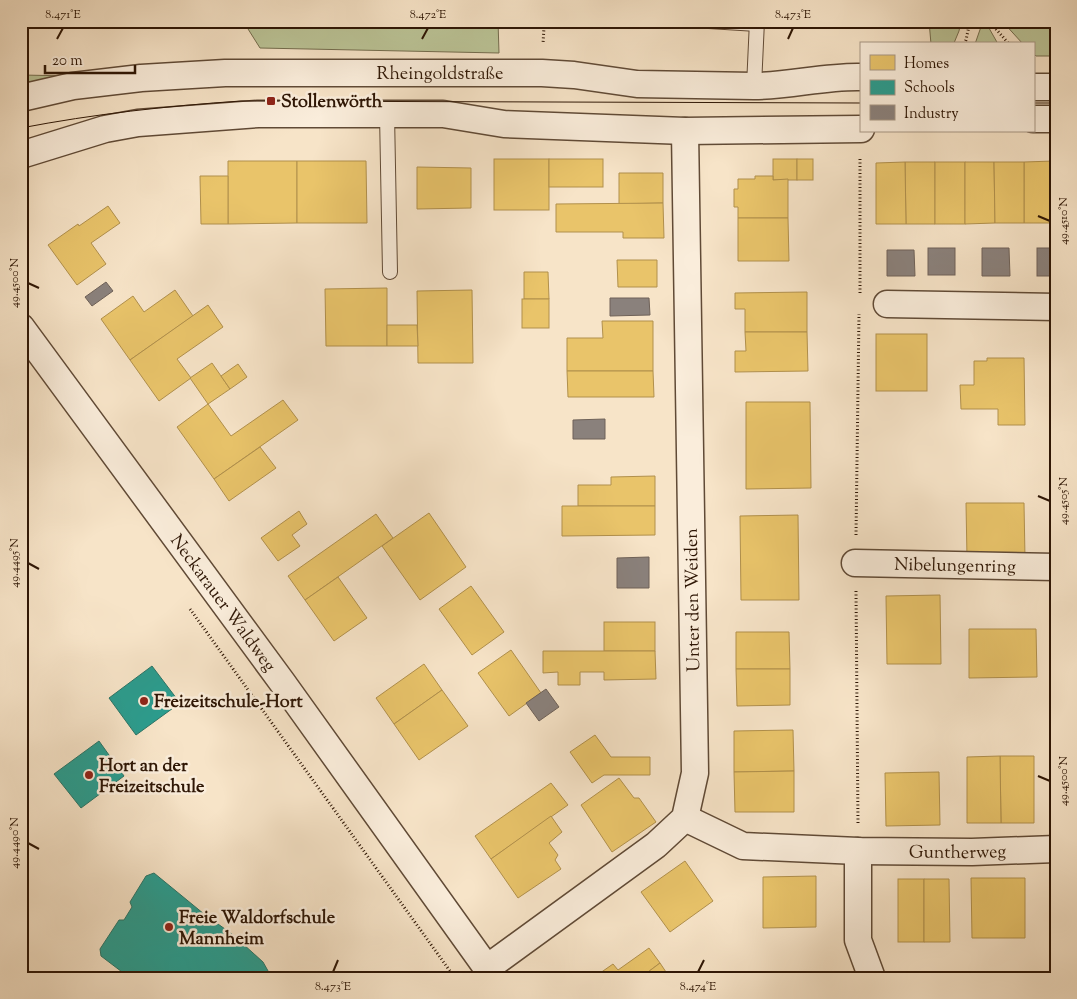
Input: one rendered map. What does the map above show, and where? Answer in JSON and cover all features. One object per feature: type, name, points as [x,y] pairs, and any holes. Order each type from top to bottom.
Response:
[{"type":"street","name":"Rheingoldstraße","points":[[21,98],[73,86],[141,78],[225,73],[542,73],[574,75],[637,84],[754,86],[773,86],[839,77],[860,77]]},
{"type":"street","points":[[1034,86],[1056,87]]},
{"type":"street","points":[[21,156],[105,128],[138,123],[258,114],[443,114],[504,124],[543,127],[686,132],[860,129]]},
{"type":"street","points":[[1034,119],[1056,119]]},
{"type":"street","name":"Unter den Weiden","points":[[685,818],[695,773],[686,132]]},
{"type":"street","points":[[887,304],[1056,307]]},
{"type":"street","name":"Neckarauer Waldweg","points":[[21,327],[282,682],[491,973]]},
{"type":"street","name":"Nibelungenring","points":[[855,563],[1056,568]]},
{"type":"street","points":[[491,973],[656,845],[685,818]]},
{"type":"street","name":"Guntherweg","points":[[685,818],[743,846],[858,851],[972,852],[1056,849]]},
{"type":"street","points":[[858,851],[858,940],[872,978]]},
{"type":"lane","points":[[709,21],[757,22],[754,86]]},
{"type":"lane","points":[[387,114],[390,272]]},
{"type":"path","points":[[965,42],[970,21]]},
{"type":"path","points":[[989,21],[1007,42]]},
{"type":"path","points":[[855,563],[858,851]]},
{"type":"path","points":[[187,605],[455,978]]},
{"type":"green space","points":[[243,21],[498,21],[499,53],[260,48]]},
{"type":"green space","points":[[929,21],[961,21],[954,42],[931,42]]},
{"type":"green space","points":[[983,21],[985,21],[997,42],[976,42]]},
{"type":"green space","points":[[1002,21],[1056,21],[1056,56],[1036,56],[1034,54],[1034,42],[1021,42]]},
{"type":"green space","points":[[21,75],[73,76],[21,88]]},
{"type":"building: Homes","points":[[494,159],[549,159],[549,210],[494,210]]},
{"type":"building: Homes","points":[[549,159],[603,159],[603,187],[549,187]]},
{"type":"building: Homes","points":[[773,159],[797,159],[797,180],[773,180]]},
{"type":"building: Homes","points":[[797,159],[813,159],[813,180],[797,180]]},
{"type":"building: Homes","points":[[228,161],[297,161],[297,223],[228,224]]},
{"type":"building: Homes","points":[[297,161],[366,161],[367,223],[297,223]]},
{"type":"building: Homes","points":[[1054,161],[1056,161],[1056,223],[1054,223]]},
{"type":"building: Homes","points":[[1054,161],[1054,223],[1024,223],[1024,162]]},
{"type":"building: Homes","points":[[905,162],[935,162],[935,224],[906,224]]},
{"type":"building: Homes","points":[[905,162],[906,224],[876,224],[876,163]]},
{"type":"building: Homes","points":[[935,162],[965,162],[965,224],[935,224]]},
{"type":"building: Homes","points":[[965,162],[994,162],[995,223],[965,224]]},
{"type":"building: Homes","points":[[994,162],[1024,162],[1024,223],[995,223]]},
{"type":"building: Homes","points":[[417,167],[471,168],[471,208],[417,209]]},
{"type":"building: Homes","points":[[619,173],[663,173],[663,203],[619,204]]},
{"type":"building: Homes","points":[[200,176],[228,176],[228,224],[201,224]]},
{"type":"building: Homes","points":[[755,176],[773,176],[773,180],[788,179],[788,218],[738,218],[738,207],[734,207],[734,189],[738,189],[738,179],[755,179]]},
{"type":"building: Homes","points":[[663,203],[664,238],[623,238],[623,232],[556,232],[556,204]]},
{"type":"building: Homes","points":[[108,206],[120,223],[91,243],[106,264],[77,285],[48,245]]},
{"type":"building: Homes","points":[[738,218],[788,218],[789,261],[738,261]]},
{"type":"building: Homes","points":[[617,260],[657,260],[657,287],[618,287]]},
{"type":"building: Homes","points":[[524,272],[548,272],[549,299],[524,299]]},
{"type":"building: Homes","points":[[387,288],[387,346],[326,346],[325,289]]},
{"type":"building: Homes","points":[[175,290],[193,316],[130,360],[101,319],[133,296],[144,312]]},
{"type":"building: Homes","points":[[472,290],[473,363],[418,363],[417,291]]},
{"type":"building: Homes","points":[[807,292],[807,332],[745,332],[745,309],[735,309],[735,293]]},
{"type":"building: Homes","points":[[522,299],[549,299],[549,328],[522,328]]},
{"type":"building: Homes","points":[[208,305],[223,327],[177,359],[191,378],[159,401],[130,360]]},
{"type":"building: Homes","points":[[602,321],[653,321],[653,371],[567,371],[567,338],[603,338]]},
{"type":"building: Homes","points":[[387,325],[417,325],[418,346],[387,346]]},
{"type":"building: Homes","points":[[745,332],[807,332],[808,371],[735,372],[735,351],[746,351]]},
{"type":"building: Homes","points":[[876,334],[927,334],[927,391],[876,391]]},
{"type":"building: Homes","points":[[987,358],[1024,358],[1025,425],[998,425],[998,409],[961,409],[960,385],[974,385],[974,361],[987,361]]},
{"type":"building: Homes","points":[[212,363],[230,389],[208,404],[190,378]]},
{"type":"building: Homes","points":[[238,364],[247,377],[230,389],[221,376]]},
{"type":"building: Homes","points":[[567,371],[653,371],[654,397],[568,397]]},
{"type":"building: Homes","points":[[283,400],[298,420],[214,479],[177,427],[208,404],[231,436]]},
{"type":"building: Homes","points":[[746,402],[810,402],[811,488],[746,489]]},
{"type":"building: Homes","points":[[260,447],[276,468],[229,501],[214,479]]},
{"type":"building: Homes","points":[[655,476],[655,506],[578,506],[578,485],[611,485],[611,477]]},
{"type":"building: Homes","points":[[966,503],[1024,503],[1025,558],[967,558]]},
{"type":"building: Homes","points":[[562,506],[655,506],[655,535],[562,536]]},
{"type":"building: Homes","points":[[299,511],[307,524],[292,535],[300,546],[278,561],[261,538]]},
{"type":"building: Homes","points":[[429,513],[466,567],[420,600],[382,546]]},
{"type":"building: Homes","points":[[376,514],[393,538],[305,600],[288,576]]},
{"type":"building: Homes","points":[[798,515],[799,600],[741,600],[740,516]]},
{"type":"building: Homes","points":[[338,577],[367,618],[334,641],[305,600]]},
{"type":"building: Homes","points":[[471,586],[504,632],[472,655],[439,609]]},
{"type":"building: Homes","points":[[940,595],[941,664],[887,664],[886,596]]},
{"type":"building: Homes","points":[[604,622],[655,622],[655,651],[604,651]]},
{"type":"building: Homes","points":[[969,629],[1036,629],[1037,677],[969,678]]},
{"type":"building: Homes","points":[[736,632],[789,632],[790,669],[736,669]]},
{"type":"building: Homes","points":[[511,650],[541,693],[509,716],[478,673]]},
{"type":"building: Homes","points":[[543,651],[655,651],[656,679],[604,680],[604,672],[580,672],[580,685],[558,685],[558,672],[543,673]]},
{"type":"building: Homes","points":[[424,664],[442,690],[394,724],[376,698]]},
{"type":"building: Homes","points":[[736,669],[790,669],[790,705],[737,706]]},
{"type":"building: Homes","points":[[442,690],[468,726],[419,760],[394,724]]},
{"type":"building: Homes","points":[[793,730],[794,771],[734,772],[734,731]]},
{"type":"building: Homes","points":[[595,735],[611,757],[650,757],[650,775],[604,775],[592,783],[570,752]]},
{"type":"building: Homes","points":[[1000,756],[1034,756],[1034,823],[1001,823]]},
{"type":"building: Homes","points":[[1000,756],[1001,823],[967,823],[967,757]]},
{"type":"building: Homes","points":[[794,771],[794,812],[735,812],[734,772]]},
{"type":"building: Homes","points":[[939,772],[940,825],[886,826],[885,773]]},
{"type":"building: Homes","points":[[619,778],[634,798],[639,798],[656,822],[612,852],[581,805]]},
{"type":"building: Homes","points":[[551,783],[568,805],[491,859],[475,836]]},
{"type":"building: Homes","points":[[551,816],[562,832],[549,843],[558,855],[555,860],[561,869],[518,898],[491,859]]},
{"type":"building: Homes","points":[[685,861],[713,901],[670,932],[641,892]]},
{"type":"building: Homes","points":[[816,876],[816,927],[763,928],[763,877]]},
{"type":"building: Homes","points":[[971,878],[1025,878],[1025,938],[972,938]]},
{"type":"building: Homes","points":[[898,879],[924,879],[924,942],[898,942]]},
{"type":"building: Homes","points":[[924,879],[949,879],[950,942],[924,942]]},
{"type":"building: Homes","points":[[649,948],[660,963],[640,978],[593,978],[613,964],[618,970]]},
{"type":"building: Homes","points":[[660,963],[670,978],[640,978]]},
{"type":"building: Schools","name":"Freizeitschule-Hort","points":[[152,666],[180,703],[136,735],[109,698]]},
{"type":"building: Schools","name":"Hort an der Freizeitschule","points":[[99,741],[124,776],[81,808],[54,774]]},
{"type":"building: Schools","name":"Freie Waldorfschule Mannheim","points":[[154,873],[232,934],[263,962],[272,978],[130,978],[101,956],[100,949],[119,920],[124,920],[132,907],[130,902],[146,876]]},
{"type":"building: Industry","points":[[928,248],[955,248],[955,275],[928,275]]},
{"type":"building: Industry","points":[[982,248],[1009,248],[1010,276],[982,276]]},
{"type":"building: Industry","points":[[1037,248],[1056,248],[1056,276],[1037,276]]},
{"type":"building: Industry","points":[[887,250],[914,250],[915,276],[887,276]]},
{"type":"building: Industry","points":[[106,282],[113,291],[92,306],[85,297]]},
{"type":"building: Industry","points":[[610,298],[649,298],[650,315],[610,316]]},
{"type":"building: Industry","points":[[605,419],[605,439],[573,439],[573,420]]},
{"type":"building: Industry","points":[[649,557],[649,588],[617,588],[617,558]]},
{"type":"building: Industry","points":[[546,689],[559,707],[539,721],[526,703]]},
{"type":"tram line","points":[[21,128],[131,111],[241,101],[860,103]]},
{"type":"tram line","points":[[1034,103],[1056,103]]},
{"type":"place","name":"Stollenwörth","points":[[271,101]]},
{"type":"place","name":"Freizeitschule-Hort","points":[[144,701]]},
{"type":"place","name":"Hort an der Freizeitschule","points":[[89,775]]},
{"type":"place","name":"Freie Waldorfschule Mannheim","points":[[169,927]]}]
